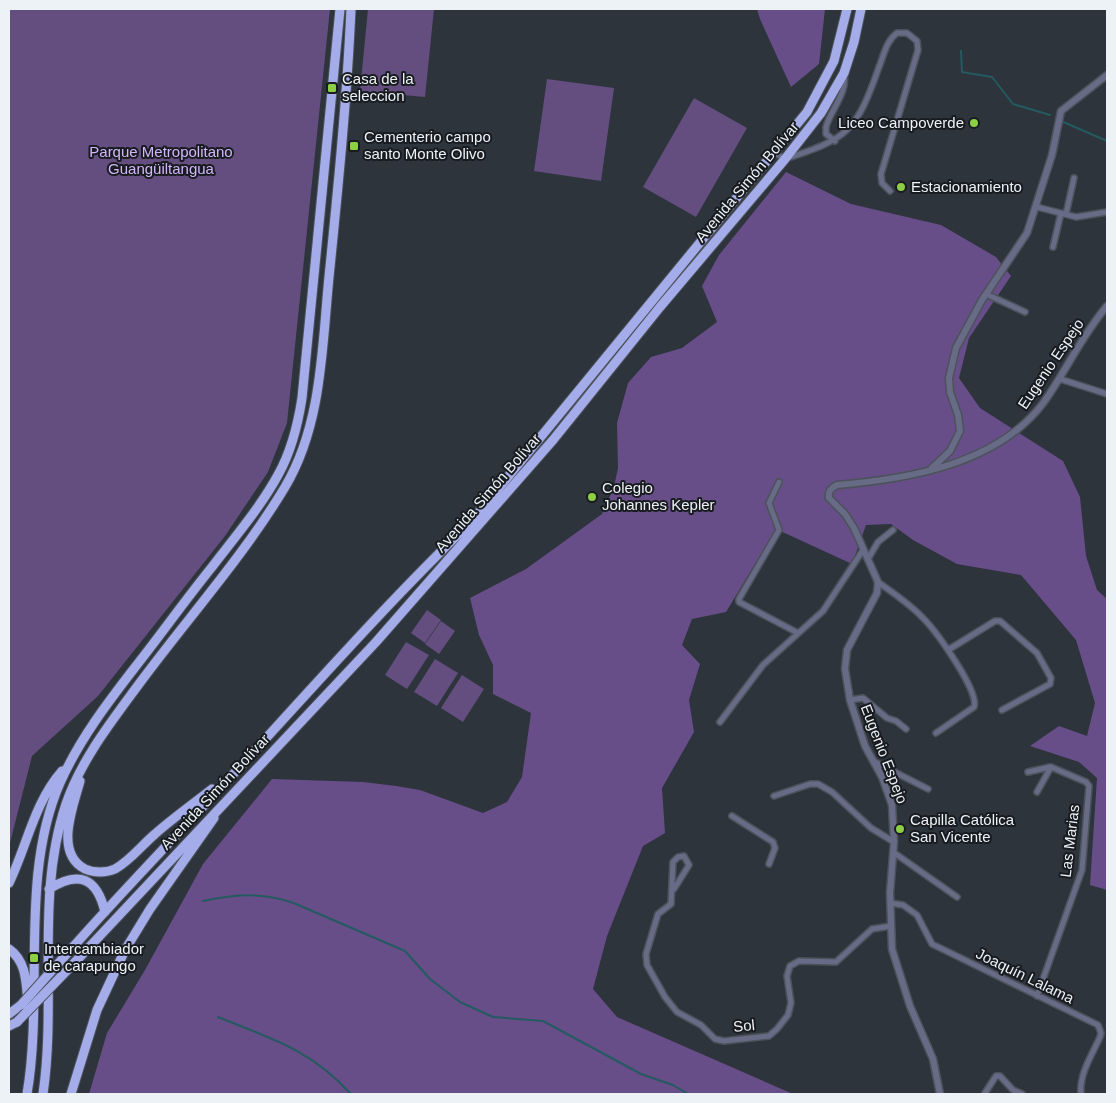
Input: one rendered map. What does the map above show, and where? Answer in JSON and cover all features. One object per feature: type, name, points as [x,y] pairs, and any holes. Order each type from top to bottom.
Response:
[{"type":"highway","points":[[27,1094],[34,1043],[34,958],[40,861],[54,799],[69,764],[111,698],[229,544],[278,475],[298,424],[340,9]]},
{"type":"highway","points":[[43,1094],[46,1074],[50,974],[49,889],[58,829],[71,789],[84,765],[124,704],[276,500],[296,466],[314,412],[344,131],[351,9]]},
{"type":"highway","name":"Avenida Simón Bolívar","points":[[9,1014],[20,1005],[399,592],[471,522],[807,112],[822,87],[834,61],[847,9]]},
{"type":"highway","name":"Avenida Simón Bolívar","points":[[13,1024],[79,958],[224,801],[376,642],[553,440],[660,307],[822,113],[844,72],[854,42],[861,9]]},
{"type":"highway","points":[[320,214],[336,215]]},
{"type":"highway","points":[[9,883],[37,811],[51,784],[69,764]]},
{"type":"highway","points":[[84,765],[68,835],[69,847],[76,862],[91,872],[114,869],[157,832],[236,771]]},
{"type":"highway","points":[[71,1094],[97,1010],[125,950],[150,908],[206,831],[224,801]]},
{"type":"highway","points":[[49,889],[65,880],[75,879],[92,883],[99,892],[105,912]]},
{"type":"highway","points":[[9,949],[21,961],[24,967],[29,1023],[34,1043]]},
{"type":"street","points":[[774,152],[785,159],[835,141],[848,131],[866,103],[891,38],[897,34],[907,34],[917,40],[918,50],[881,174],[882,183],[890,191]]},
{"type":"street","points":[[835,141],[826,134],[826,127],[845,84],[844,72]]},
{"type":"street","points":[[927,472],[942,461],[958,436],[960,422],[950,392],[952,362],[956,348],[986,294],[1028,233],[1052,155],[1061,111],[1107,75]]},
{"type":"street","points":[[1053,247],[1074,178]]},
{"type":"street","points":[[1037,207],[1076,217],[1107,212]]},
{"type":"street","points":[[986,294],[1025,312]]},
{"type":"street","name":"Eugenio Espejo","points":[[940,1094],[933,1059],[895,964],[892,949],[890,903],[894,842],[892,805],[882,777],[865,746],[850,700],[845,669],[847,650],[877,593],[878,582],[849,521],[829,498],[831,488],[837,485],[927,472],[987,447],[1020,428],[1060,379],[1096,320],[1107,306]]},
{"type":"street","points":[[1060,379],[1107,394]]},
{"type":"street","points":[[779,482],[769,503],[779,530],[739,602],[798,633]]},
{"type":"street","points":[[868,560],[878,542],[893,530]]},
{"type":"street","points":[[720,722],[763,665],[823,611],[863,550]]},
{"type":"street","points":[[878,582],[923,618],[948,650],[976,702],[974,707],[936,733]]},
{"type":"street","points":[[948,650],[995,622],[1000,621],[1037,653],[1051,678],[1050,684],[1002,710]]},
{"type":"street","points":[[850,700],[863,698],[887,718],[896,721],[906,729]]},
{"type":"street","points":[[873,761],[928,789]]},
{"type":"street","points":[[1028,772],[1050,767]]},
{"type":"street","points":[[1037,792],[1050,767]]},
{"type":"street","name":"Las Marias","points":[[1037,996],[1082,870],[1088,786],[1086,782],[1050,767]]},
{"type":"street","points":[[774,796],[810,784],[818,784],[832,792],[871,828],[894,842]]},
{"type":"street","points":[[732,816],[773,842],[775,848],[768,864]]},
{"type":"street","points":[[893,852],[957,898]]},
{"type":"street","name":"Sol","points":[[674,889],[671,876],[673,862],[678,857],[684,856],[689,865],[674,889],[671,904],[658,914],[646,954],[647,965],[664,997],[677,1012],[701,1025],[716,1039],[724,1041],[769,1036],[778,1029],[788,1015],[791,1003],[787,976],[790,966],[799,961],[836,962],[872,929],[891,926]]},
{"type":"street","name":"Joaquín Lalama","points":[[890,903],[903,905],[918,915],[932,944],[1098,1025],[1100,1037],[1080,1085],[1081,1094]]},
{"type":"street","points":[[985,1093],[996,1076],[1000,1076],[1013,1090],[1022,1094]]},
{"type":"street","points":[[1076,1094],[1080,1085]]},
{"type":"green space","name":"Parque Metropolitano Guangüiltangua","points":[[9,9],[330,9],[287,423],[268,472],[225,536],[98,696],[32,756],[9,847]]},
{"type":"green space","points":[[368,9],[434,9],[425,97],[360,91]]},
{"type":"green space","points":[[547,79],[614,88],[601,181],[534,171]]},
{"type":"green space","points":[[694,98],[747,128],[696,217],[643,187]]},
{"type":"green space","points":[[427,610],[441,620],[425,643],[411,633]]},
{"type":"green space","points":[[441,621],[455,631],[439,654],[425,644]]},
{"type":"green space","points":[[406,642],[429,655],[407,689],[385,675]]},
{"type":"green space","points":[[435,659],[458,673],[437,706],[414,692]]},
{"type":"green space","points":[[462,675],[484,689],[463,722],[441,708]]},
{"type":"shaded area","points":[[757,9],[825,9],[819,64],[791,87],[760,19]]},
{"type":"shaded area","points":[[786,172],[851,204],[941,225],[996,257],[1011,276],[969,338],[959,378],[980,408],[1063,461],[1080,497],[1086,556],[1097,590],[1107,599],[1107,890],[1090,885],[1097,778],[1079,762],[1030,746],[1059,726],[1087,736],[1095,703],[1076,640],[1021,575],[957,564],[913,540],[891,524],[866,525],[852,564],[776,529],[726,612],[692,619],[682,645],[700,664],[689,700],[694,732],[662,788],[665,833],[643,846],[607,936],[593,989],[617,1017],[793,1094],[89,1094],[107,1033],[145,970],[203,864],[272,779],[363,782],[396,786],[420,790],[483,813],[507,802],[522,777],[531,713],[493,694],[493,665],[479,635],[470,598],[526,569],[602,514],[614,487],[618,468],[617,423],[628,383],[651,357],[682,348],[717,322],[702,286],[719,255]]},
{"type":"waterway","points":[[961,51],[962,72],[992,77],[1013,104],[1050,115]]},
{"type":"waterway","points":[[1061,121],[1107,141]]},
{"type":"waterway","points":[[203,901],[250,895],[273,897],[296,904],[405,951],[430,979],[460,1002],[493,1017],[543,1021],[641,1074],[673,1085],[688,1094]]},
{"type":"waterway","points":[[218,1017],[273,1039],[305,1056],[321,1066],[351,1094]]},
{"type":"place","name":"Casa de la seleccion","points":[[332,88]]},
{"type":"place","name":"Liceo Campoverde","points":[[974,123]]},
{"type":"place","name":"Cementerio campo santo Monte Olivo","points":[[354,146]]},
{"type":"place","name":"Estacionamiento","points":[[901,187]]},
{"type":"place","name":"Colegio Johannes Kepler","points":[[592,497]]},
{"type":"place","name":"Capilla Católica San Vicente","points":[[900,829]]},
{"type":"place","name":"Intercambiador de carapungo","points":[[34,958]]}]
